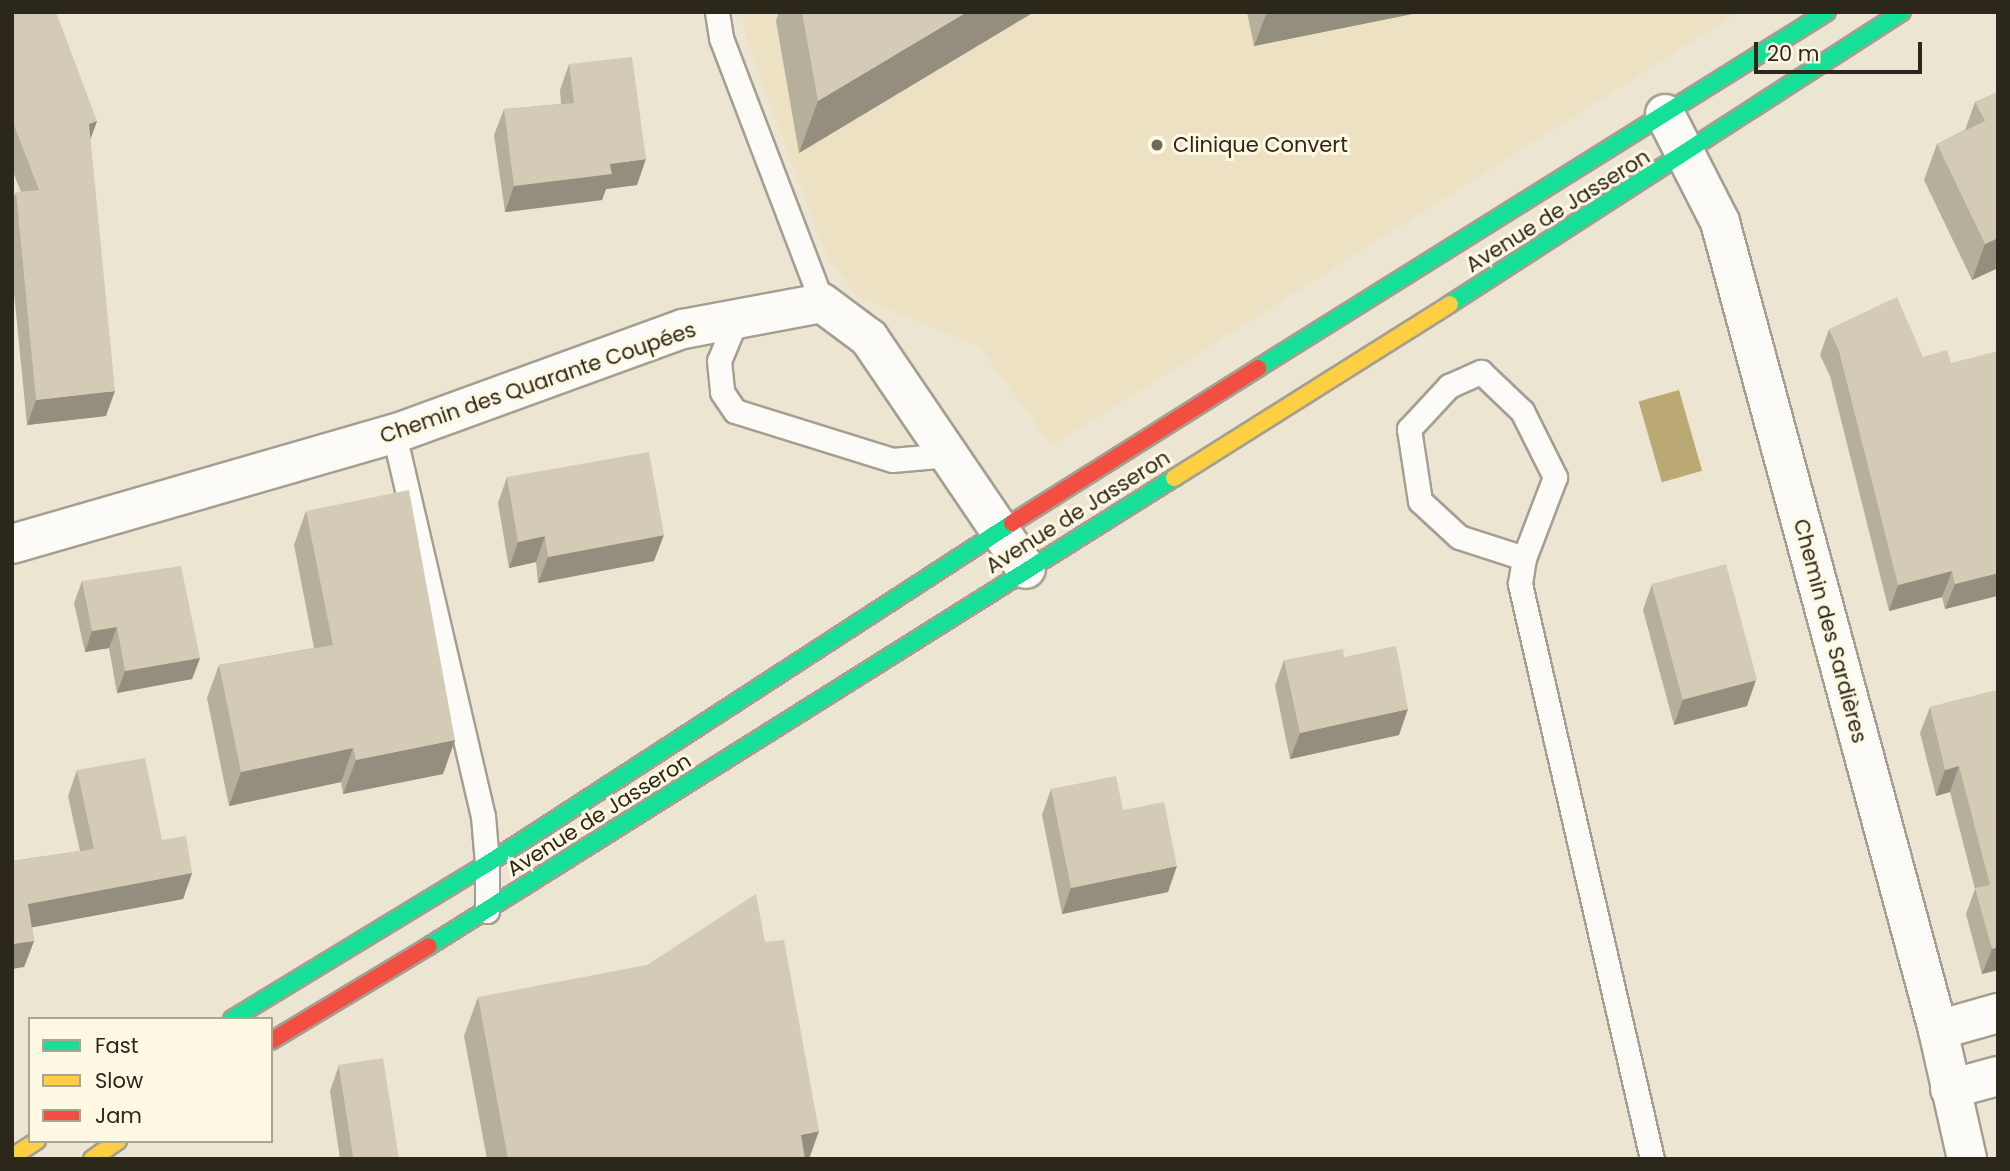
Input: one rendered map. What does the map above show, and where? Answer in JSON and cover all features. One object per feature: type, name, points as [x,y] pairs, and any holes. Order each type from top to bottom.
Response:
[{"type":"main road","name":"Avenue de Jasseron","points":[[236,1017],[487,864],[1000,530],[1827,12]]},
{"type":"main road","name":"Avenue de Jasseron","points":[[273,1040],[487,911],[1688,154],[1902,12]]},
{"type":"main road","points":[[12,1157],[34,1143]]},
{"type":"main road","points":[[92,1159],[115,1143]]},
{"type":"street","name":"Chemin des Sardières","points":[[1665,114],[1688,154],[1724,238],[1938,1030],[1967,1159]]},
{"type":"street","name":"Chemin des Quarante Coupées","points":[[12,544],[394,434],[683,329],[822,303]]},
{"type":"street","points":[[822,303],[869,338],[1026,569]]},
{"type":"street","points":[[1938,1030],[1998,1013]]},
{"type":"street","points":[[1950,1089],[1998,1076]]},
{"type":"lane","points":[[717,12],[720,38],[822,303]]},
{"type":"lane","points":[[736,320],[719,361],[722,392],[735,411],[892,460],[948,455]]},
{"type":"lane","points":[[1524,558],[1459,537],[1420,501],[1409,429],[1449,386],[1481,373],[1522,411],[1555,477],[1524,558],[1520,584],[1652,1159]]},
{"type":"lane","points":[[394,434],[483,816],[487,911]]},
{"type":"shaded area","name":"Clinique Convert","points":[[742,12],[1739,12],[1052,446],[980,347],[856,295],[825,252],[746,38]]},
{"type":"shaded area","points":[[1679,390],[1702,471],[1662,482],[1639,402]]},
{"type":"building","points":[[12,12],[56,12],[97,121],[89,124],[115,391],[36,400],[16,192],[39,190],[12,120]]},
{"type":"building","points":[[802,12],[967,12],[818,101]]},
{"type":"building","points":[[632,57],[646,159],[610,164],[612,174],[514,186],[504,109],[574,103],[569,64]]},
{"type":"building","points":[[1998,92],[1998,238],[1985,244],[1937,144],[1985,121],[1975,102]]},
{"type":"building","points":[[1897,297],[1923,357],[1947,350],[1951,363],[1998,351],[1998,573],[1955,584],[1952,571],[1898,585],[1839,351],[1829,329]]},
{"type":"building","points":[[649,452],[664,535],[548,557],[545,536],[518,542],[507,477]]},
{"type":"building","points":[[409,490],[455,740],[356,760],[353,748],[241,772],[219,665],[333,645],[306,511]]},
{"type":"building","points":[[1726,564],[1757,680],[1683,700],[1652,584]]},
{"type":"building","points":[[181,566],[200,658],[125,671],[117,627],[92,631],[82,581]]},
{"type":"building","points":[[1396,646],[1408,709],[1300,733],[1284,660],[1343,649],[1344,657]]},
{"type":"building","points":[[1998,690],[1998,947],[1992,949],[1975,888],[1990,885],[1959,766],[1945,770],[1930,707]]},
{"type":"building","points":[[145,758],[162,840],[186,836],[192,873],[28,904],[34,941],[12,944],[12,861],[94,849],[77,770]]},
{"type":"building","points":[[1116,776],[1123,810],[1164,802],[1177,866],[1071,888],[1051,789]]},
{"type":"building","points":[[756,894],[765,942],[784,940],[819,1131],[801,1135],[805,1159],[508,1159],[478,997],[647,965]]},
{"type":"building","points":[[383,1058],[399,1159],[353,1159],[339,1065]]},
{"type":"traffic: fast","points":[[1258,368],[1827,12]]},
{"type":"traffic: fast","points":[[1450,304],[1902,12]]},
{"type":"traffic: fast","points":[[429,946],[1174,478]]},
{"type":"traffic: fast","points":[[235,1017],[487,864],[1012,523]]},
{"type":"traffic: slow","points":[[1174,478],[1450,304]]},
{"type":"traffic: slow","points":[[12,1157],[34,1143]]},
{"type":"traffic: slow","points":[[92,1159],[115,1143]]},
{"type":"traffic: jam","points":[[1012,523],[1258,368]]},
{"type":"traffic: jam","points":[[273,1040],[429,946]]},
{"type":"place","name":"Clinique Convert","points":[[1157,145]]}]
